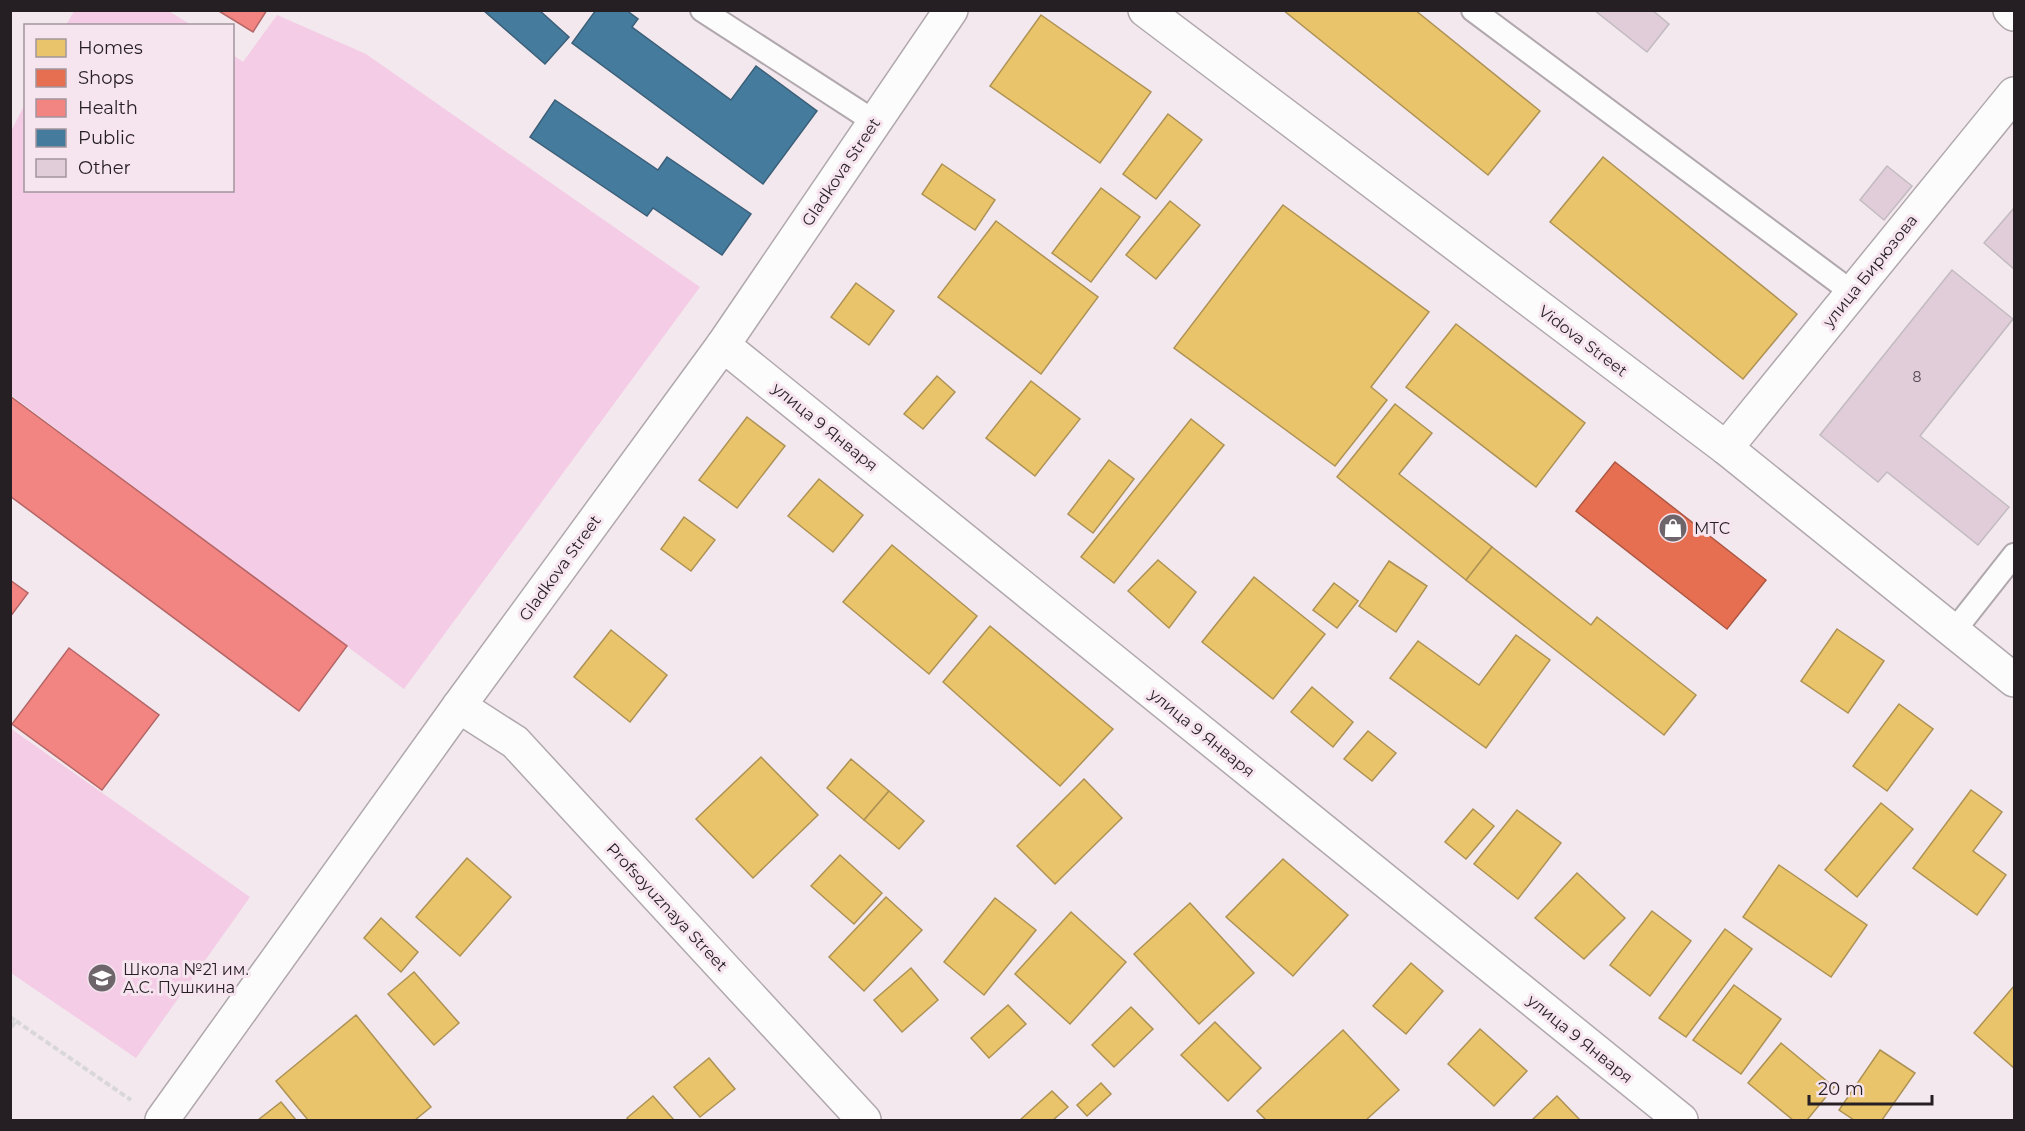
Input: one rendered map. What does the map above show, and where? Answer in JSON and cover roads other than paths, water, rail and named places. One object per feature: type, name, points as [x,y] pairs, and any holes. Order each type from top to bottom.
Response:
[{"type":"street","name":"Gladkova Street","points":[[162,1120],[459,706],[723,345],[951,10]]},
{"type":"street","name":"Vidova Street","points":[[1145,10],[1726,448],[2014,680]]},
{"type":"street","points":[[2010,10],[2014,14]]},
{"type":"street","name":"улица Бирюзова","points":[[1726,448],[2014,94]]},
{"type":"street","name":"улица 9 Января","points":[[723,345],[1681,1120]]},
{"type":"street","name":"Profsoyuznaya Street","points":[[459,706],[515,742],[864,1120]]},
{"type":"lane","points":[[702,10],[875,122]]},
{"type":"lane","points":[[1473,10],[1853,293]]},
{"type":"lane","points":[[1954,631],[2014,555]]},
{"type":"place","name":"МТС","points":[[1673,528]]},
{"type":"place","name":"Школа №21 им. А.С. Пушкина","points":[[102,978]]}]
